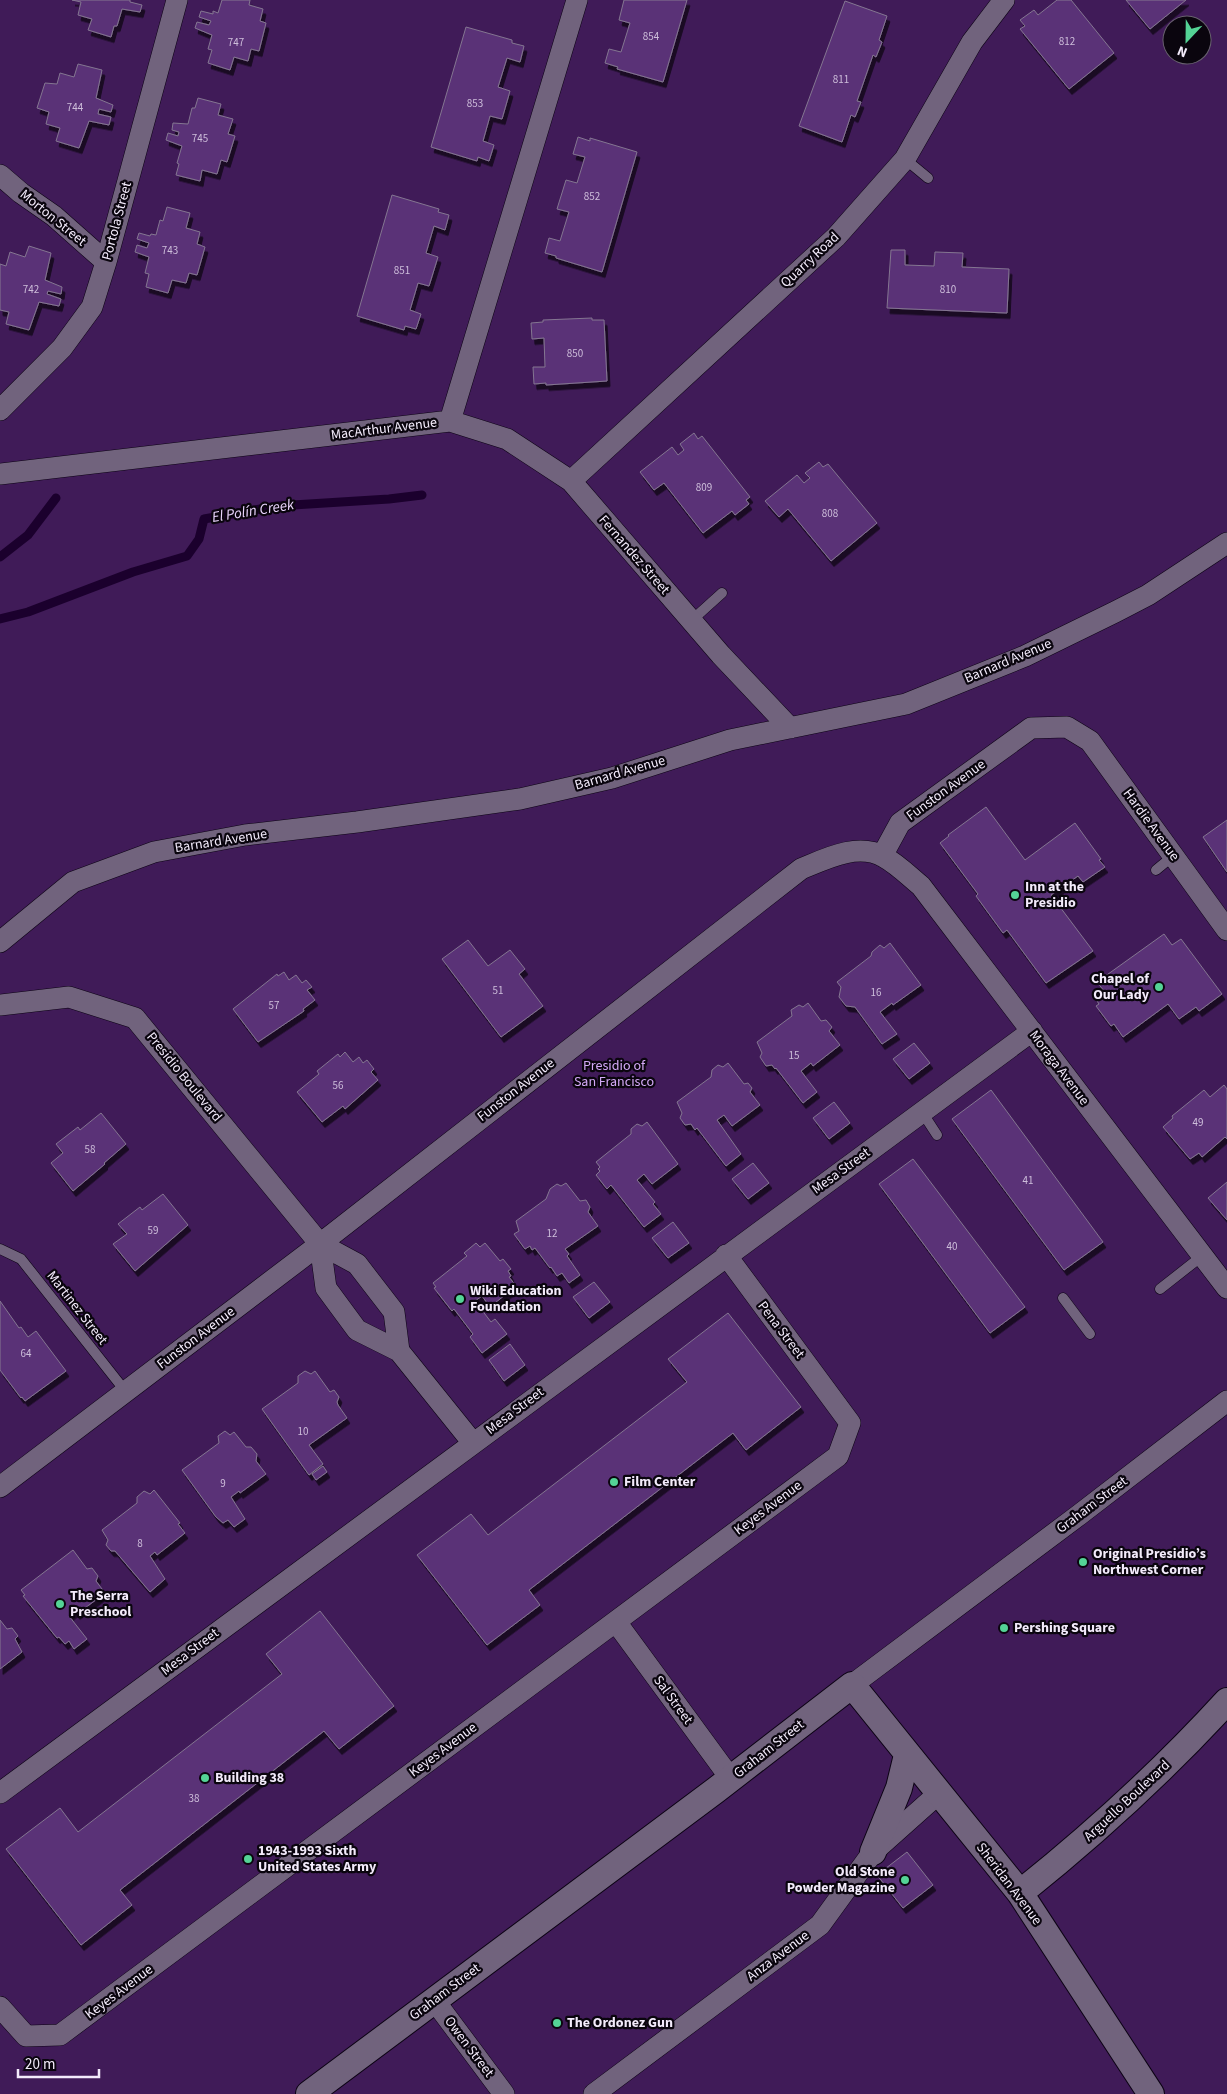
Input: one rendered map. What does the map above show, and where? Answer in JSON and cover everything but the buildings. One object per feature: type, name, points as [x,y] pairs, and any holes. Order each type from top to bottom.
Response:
[{"type":"street","name":"Portola Street","points":[[0,410],[62,348],[92,307],[177,0]]},
{"type":"street","name":"MacArthur Avenue","points":[[0,474],[450,421],[577,0]]},
{"type":"street","name":"Quarry Road","points":[[571,481],[836,237],[905,159],[972,42],[1004,0]]},
{"type":"street","name":"Morton Street","points":[[0,174],[20,193],[54,216],[106,262]]},
{"type":"street","name":"Fernandez Street","points":[[450,421],[507,439],[571,481],[691,621],[790,728]]},
{"type":"street","name":"Barnard Avenue","points":[[0,942],[73,882],[154,852],[245,835],[357,822],[520,799],[612,778],[730,740],[906,704],[1025,656],[1148,595],[1227,543]]},
{"type":"street","name":"Funston Avenue","points":[[0,1486],[320,1244],[801,869],[838,853],[862,851],[882,856],[900,823],[1031,728],[1067,728]]},
{"type":"street","name":"Hardie Avenue","points":[[1067,728],[1090,742],[1227,930]]},
{"type":"street","name":"Moraga Avenue","points":[[882,856],[921,886],[1227,1288]]},
{"type":"street","name":"Presidio Boulevard","points":[[0,1005],[69,998],[135,1018],[320,1244],[358,1264],[394,1312],[398,1351]]},
{"type":"street","name":"Mesa Street","points":[[0,1793],[726,1255],[1032,1031]]},
{"type":"street","points":[[320,1244],[326,1288],[357,1330],[398,1351],[472,1443]]},
{"type":"street","name":"Pena Street","points":[[726,1255],[836,1404]]},
{"type":"street","name":"Graham Street","points":[[309,2094],[731,1779],[1227,1401]]},
{"type":"street","name":"Keyes Avenue","points":[[0,2007],[26,2036],[60,2035],[838,1456],[850,1422],[836,1404]]},
{"type":"street","name":"Sal Street","points":[[616,1622],[731,1779]]},
{"type":"street","name":"Sheridan Avenue","points":[[852,1685],[938,1794],[1020,1893],[1151,2094]]},
{"type":"street","name":"Arguello Boulevard","points":[[1020,1893],[1142,1790],[1227,1701]]},
{"type":"street","points":[[873,1852],[899,1788],[907,1755]]},
{"type":"street","name":"Anza Avenue","points":[[594,2094],[820,1925],[873,1852],[938,1794]]},
{"type":"street","name":"Owen Street","points":[[434,2000],[504,2094]]},
{"type":"lane","points":[[905,159],[928,178]]},
{"type":"lane","points":[[691,621],[722,593]]},
{"type":"lane","points":[[1156,870],[1173,856]]},
{"type":"lane","points":[[922,1112],[937,1136]]},
{"type":"lane","name":"Martinez Street","points":[[0,1249],[21,1259],[126,1392]]},
{"type":"lane","points":[[1160,1289],[1202,1256]]},
{"type":"lane","points":[[1063,1298],[1090,1334]]},
{"type":"green space","name":"Presidio of San Francisco","points":[[0,0],[1227,0],[1227,2094],[0,2094]]},
{"type":"waterway","name":"El Polín Creek","points":[[0,619],[28,612],[133,572],[187,556],[199,539],[204,519],[277,506],[422,495]]},
{"type":"waterway","name":"El Polín Creek","points":[[0,557],[28,535],[56,498]]},
{"type":"place","name":"Inn at the Presidio","points":[[1015,895]]},
{"type":"place","name":"Chapel of Our Lady","points":[[1159,987]]},
{"type":"place","name":"Wiki Education Foundation","points":[[460,1299]]},
{"type":"place","name":"Film Center","points":[[614,1482]]},
{"type":"place","name":"Original Presidio’s Northwest Corner","points":[[1083,1562]]},
{"type":"place","name":"The Serra Preschool","points":[[60,1604]]},
{"type":"place","name":"Pershing Square","points":[[1004,1628]]},
{"type":"place","name":"Building 38","points":[[205,1778]]},
{"type":"place","name":"1943-1993 Sixth United States Army","points":[[248,1859]]},
{"type":"place","name":"Old Stone Powder Magazine","points":[[905,1880]]},
{"type":"place","name":"The Ordonez Gun","points":[[557,2023]]}]
